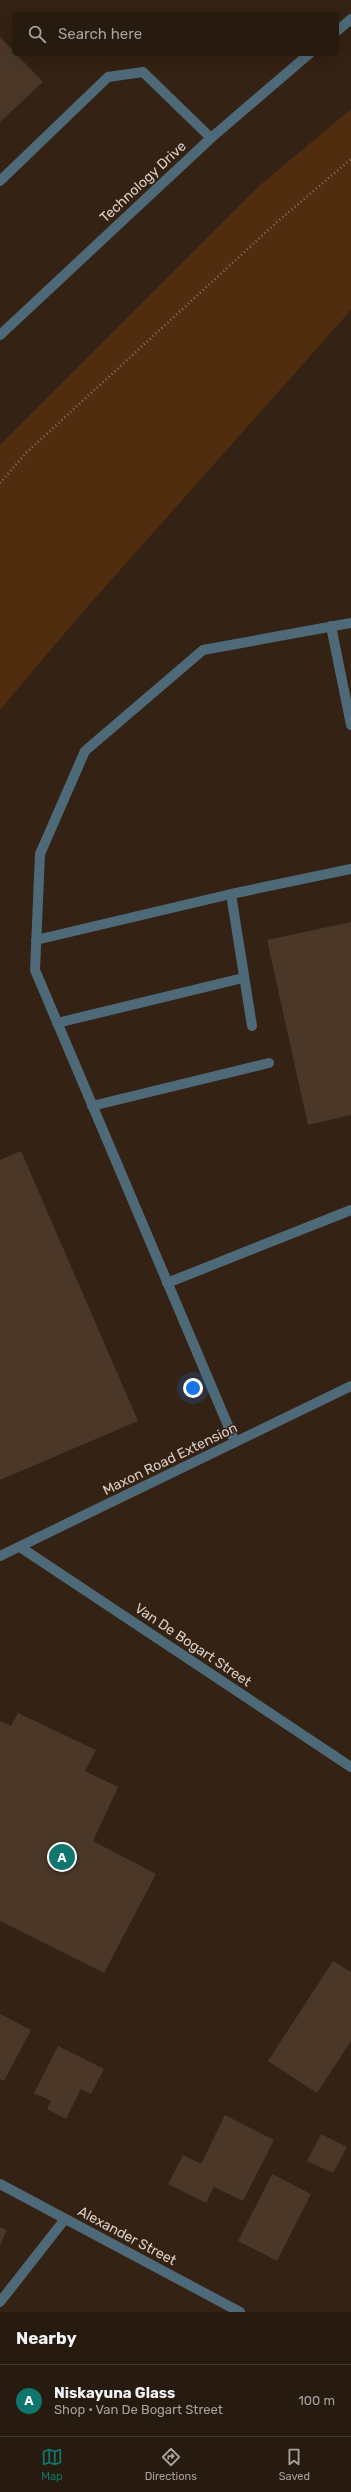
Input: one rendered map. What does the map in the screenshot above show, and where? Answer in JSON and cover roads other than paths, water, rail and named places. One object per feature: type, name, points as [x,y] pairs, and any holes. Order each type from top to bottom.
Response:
[{"type":"street","points":[[339,28],[351,19]]},
{"type":"street","name":"Technology Drive","points":[[0,335],[211,138],[307,56]]},
{"type":"street","points":[[0,181],[108,77],[143,72],[211,138]]},
{"type":"street","points":[[236,1442],[35,970],[40,854],[85,751],[203,650],[351,623]]},
{"type":"street","points":[[331,626],[351,725]]},
{"type":"street","points":[[36,940],[231,894],[351,869]]},
{"type":"street","points":[[231,894],[252,1026]]},
{"type":"street","points":[[57,1023],[244,978]]},
{"type":"street","points":[[92,1106],[269,1063]]},
{"type":"street","points":[[168,1283],[351,1210]]},
{"type":"street","name":"Maxon Road Extension","points":[[0,1556],[351,1386]]},
{"type":"street","name":"Van De Bogart Street","points":[[20,1547],[351,1767]]},
{"type":"street","name":"Alexander Street","points":[[0,2184],[240,2312]]},
{"type":"street","points":[[0,2302],[65,2219]]},
{"type":"place","name":"Niskayuna Glass","points":[[62,1857]]}]
